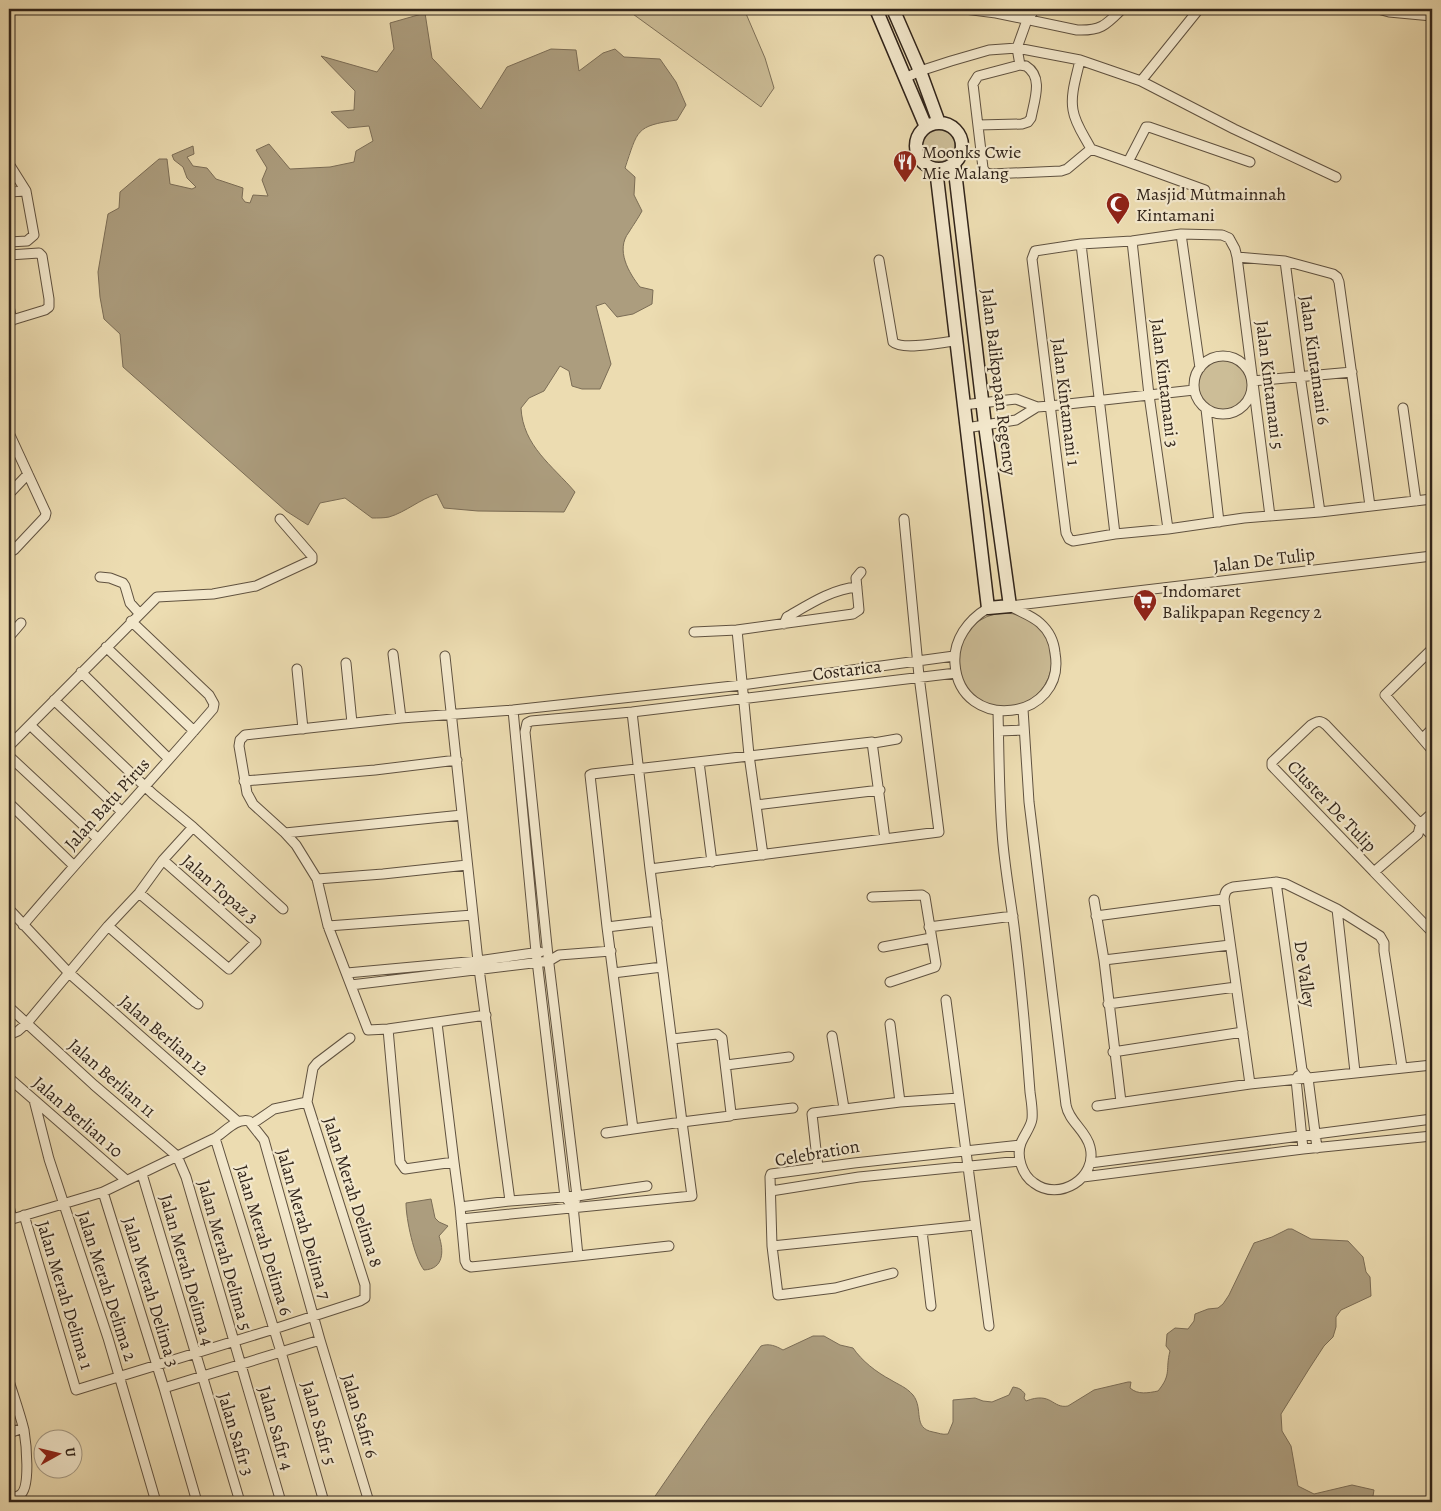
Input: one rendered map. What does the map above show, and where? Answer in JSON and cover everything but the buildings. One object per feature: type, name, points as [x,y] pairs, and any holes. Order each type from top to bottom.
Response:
[{"type":"street","points":[[876,9],[926,127]]},
{"type":"street","points":[[893,9],[920,71],[939,123],[926,127],[918,137],[916,151],[923,163],[936,169],[954,163]]},
{"type":"street","points":[[966,9],[1077,30],[1096,30],[1106,26],[1122,9]]},
{"type":"street","points":[[1020,66],[1017,48],[1027,20],[1035,9]]},
{"type":"street","points":[[1141,81],[1199,9]]},
{"type":"street","points":[[1378,9],[1389,12],[1432,16]]},
{"type":"street","points":[[905,78],[920,71],[989,50],[1017,48],[1080,60],[1141,81],[1234,129],[1336,177]]},
{"type":"street","points":[[1080,60],[1072,100],[1074,116],[1091,149],[1206,190]]},
{"type":"street","points":[[978,125],[1022,124],[1028,122],[1031,118],[1037,82],[1035,74],[1026,66],[978,76],[973,84],[983,168],[986,173],[1061,171],[1067,169],[1091,149]]},
{"type":"street","name":"Jalan Balikpapan Regency","points":[[939,123],[950,126],[955,130],[961,141],[960,152],[954,163],[985,425],[1010,606]]},
{"type":"street","points":[[1128,162],[1146,127],[1250,162]]},
{"type":"street","points":[[9,164],[26,191],[34,235],[27,241],[9,242]]},
{"type":"street","points":[[936,169],[988,608]]},
{"type":"street","points":[[9,192],[26,191]]},
{"type":"street","points":[[1181,234],[1200,368]]},
{"type":"street","points":[[1370,506],[1340,282],[1337,276],[1285,261],[1237,257],[1229,238],[1222,236],[1181,234],[1132,241],[1081,244],[1115,534],[1270,516],[1320,512],[1432,499]]},
{"type":"street","name":"Jalan Kintamani 3","points":[[1132,241],[1149,395],[1168,529]]},
{"type":"street","name":"Jalan Kintamani 1","points":[[1081,244],[1035,251],[1032,259],[1066,533],[1069,540],[1073,541],[1115,534]]},
{"type":"street","points":[[9,255],[39,253],[42,256],[49,299],[48,307],[45,310],[10,321],[9,306]]},
{"type":"street","name":"Jalan Kintamani 5","points":[[1237,257],[1270,516]]},
{"type":"street","points":[[879,260],[893,342],[897,346],[908,346],[956,340]]},
{"type":"street","name":"Jalan Kintamani 6","points":[[1285,261],[1320,512]]},
{"type":"street","points":[[1219,356],[1234,358],[1246,367],[1253,381],[1250,396],[1246,403],[1234,412],[1220,414],[1206,409],[1200,403],[1194,390],[1194,382],[1200,368],[1211,358],[1219,356]]},
{"type":"street","points":[[1253,381],[1352,372]]},
{"type":"street","points":[[963,405],[1016,399],[1037,406],[1050,406],[1194,390]]},
{"type":"street","points":[[966,428],[1016,420],[1037,406]]},
{"type":"street","points":[[1403,408],[1416,501]]},
{"type":"street","points":[[1206,409],[1219,522]]},
{"type":"street","points":[[9,434],[44,508],[46,517],[14,550],[9,551]]},
{"type":"street","points":[[9,494],[28,474]]},
{"type":"street","points":[[9,746],[131,621],[136,610],[157,596],[213,594],[256,586],[312,560],[312,556],[280,519]]},
{"type":"street","points":[[650,869],[939,832],[918,662],[904,519]]},
{"type":"street","name":"Jalan De Tulip","points":[[1010,606],[1432,556]]},
{"type":"street","points":[[694,632],[737,630],[853,614],[858,610],[856,578],[861,572]]},
{"type":"street","points":[[100,577],[110,578],[123,583],[136,610]]},
{"type":"street","points":[[784,624],[787,617],[805,607],[840,590],[856,587]]},
{"type":"street","points":[[1010,606],[1031,616],[1041,624],[1052,640],[1056,658],[1055,671],[1051,683],[1044,694],[1035,702],[1023,709],[998,711],[986,708],[974,701],[965,692],[956,673],[954,656],[957,643],[963,632],[979,614],[988,608],[1010,606]]},
{"type":"street","name":"Jalan Batu Pirus","points":[[23,925],[73,865],[146,786],[213,709],[214,704],[209,695],[131,621]]},
{"type":"street","points":[[9,637],[21,623]]},
{"type":"street","points":[[737,630],[749,755],[763,856]]},
{"type":"street","points":[[106,647],[194,731]]},
{"type":"street","points":[[1432,649],[1385,695],[1432,750]]},
{"type":"street","points":[[393,654],[401,718]]},
{"type":"street","points":[[445,656],[478,960],[510,1201]]},
{"type":"street","name":"Costarica","points":[[244,781],[239,746],[240,740],[245,735],[401,718],[513,710],[742,685],[954,656]]},
{"type":"street","points":[[346,663],[352,723]]},
{"type":"street","points":[[296,669],[303,729]]},
{"type":"street","points":[[82,672],[170,759]]},
{"type":"street","name":"Costarica","points":[[528,760],[525,732],[527,723],[532,721],[632,712],[956,673]]},
{"type":"street","points":[[54,700],[146,786],[283,909]]},
{"type":"street","points":[[547,705],[548,721]]},
{"type":"street","points":[[998,711],[1002,833],[1025,1014],[1032,1119],[1020,1145],[1020,1161],[1024,1172],[1033,1183],[1046,1189],[1060,1190],[1074,1185],[1083,1177],[1090,1163],[1091,1149],[1086,1135],[1067,1114],[1030,802],[1023,709]]},
{"type":"street","points":[[513,710],[536,952],[565,1197],[573,1207]]},
{"type":"street","points":[[461,1218],[692,1196],[662,967],[632,712]]},
{"type":"street","name":"Cluster De Tulip","points":[[1432,834],[1322,722],[1317,721],[1311,725],[1272,762],[1272,766],[1432,932]]},
{"type":"street","points":[[30,725],[122,812]]},
{"type":"street","points":[[1423,738],[1432,729]]},
{"type":"street","points":[[998,731],[1024,730]]},
{"type":"street","points":[[633,1129],[590,775],[594,773],[868,742],[874,744],[897,739]]},
{"type":"street","points":[[874,744],[885,839]]},
{"type":"street","points":[[9,756],[97,838]]},
{"type":"street","points":[[457,760],[375,770],[244,781],[247,793],[253,804],[285,833],[301,852],[316,879],[328,926],[368,1030],[437,1023],[486,1015]]},
{"type":"street","points":[[518,761],[528,760],[549,961],[577,1196],[573,1207],[578,1256]]},
{"type":"street","points":[[699,762],[712,862]]},
{"type":"street","points":[[756,805],[880,790]]},
{"type":"street","points":[[9,802],[73,865]]},
{"type":"street","points":[[1432,813],[1421,824],[1418,834],[1432,834]]},
{"type":"street","points":[[285,833],[462,815]]},
{"type":"street","points":[[9,1035],[27,1023],[108,926],[139,894],[163,860],[193,827]]},
{"type":"street","name":"Cluster De Tulip","points":[[1372,871],[1418,834]]},
{"type":"street","name":"Jalan Topaz 3","points":[[139,894],[229,969],[256,942],[163,860]]},
{"type":"street","points":[[316,879],[467,865]]},
{"type":"street","points":[[1250,1084],[1224,899],[1225,892],[1233,887],[1276,882],[1286,884],[1337,909],[1380,936],[1384,944],[1402,1067]]},
{"type":"street","name":"De Valley","points":[[1276,882],[1302,1070]]},
{"type":"street","points":[[872,897],[922,895],[925,897],[936,964],[934,967],[890,982]]},
{"type":"street","points":[[1096,916],[1224,899]]},
{"type":"street","points":[[1094,900],[1104,960],[1113,1052],[1121,1102]]},
{"type":"street","name":"Jalan Berlian 12","points":[[9,909],[69,973],[237,1121]]},
{"type":"street","points":[[1337,909],[1355,1072]]},
{"type":"street","points":[[328,926],[473,915]]},
{"type":"street","points":[[929,927],[1013,916]]},
{"type":"street","points":[[607,927],[657,921]]},
{"type":"street","points":[[108,926],[198,1004]]},
{"type":"street","points":[[883,947],[931,938]]},
{"type":"street","points":[[1104,960],[1230,945]]},
{"type":"street","points":[[347,973],[548,951],[559,955],[611,951]]},
{"type":"street","points":[[351,985],[549,961],[559,955]]},
{"type":"street","points":[[613,974],[662,967]]},
{"type":"street","points":[[1108,1004],[1236,987]]},
{"type":"street","points":[[946,1000],[989,1326]]},
{"type":"street","name":"Jalan Berlian 11","points":[[9,1007],[94,1085],[177,1156]]},
{"type":"street","points":[[437,1023],[467,1265],[471,1267],[669,1246]]},
{"type":"street","points":[[890,1024],[900,1102]]},
{"type":"street","points":[[388,1029],[400,1162],[405,1168],[454,1162]]},
{"type":"street","points":[[1113,1052],[1243,1032]]},
{"type":"street","points":[[672,1039],[717,1034],[722,1038],[731,1115]]},
{"type":"street","points":[[832,1036],[844,1108]]},
{"type":"street","points":[[307,1102],[314,1068],[317,1063],[350,1038]]},
{"type":"street","points":[[726,1065],[789,1057]]},
{"type":"street","points":[[1097,1106],[1250,1084],[1432,1065]]},
{"type":"street","points":[[1303,1149],[1296,1080],[1302,1070],[1308,1078],[1317,1148]]},
{"type":"street","name":"Jalan Berlian 10","points":[[9,1078],[126,1180]]},
{"type":"street","points":[[818,1168],[812,1114],[844,1108],[958,1098]]},
{"type":"street","name":"Jalan Merah Delima 2","points":[[34,1100],[49,1159],[120,1377],[126,1404],[156,1502]]},
{"type":"street","name":"Jalan Merah Delima 8","points":[[234,1341],[360,1301],[365,1298],[366,1291],[307,1102],[274,1109],[251,1122]]},
{"type":"street","points":[[606,1133],[793,1108]]},
{"type":"street","points":[[9,1206],[10,1220],[103,1192],[215,1138],[228,1130],[237,1121],[244,1119],[251,1122]]},
{"type":"street","points":[[1090,1163],[1432,1119]]},
{"type":"street","name":"Jalan Merah Delima 7","points":[[251,1122],[264,1140],[320,1340]]},
{"type":"street","points":[[1083,1177],[1303,1149],[1432,1136]]},
{"type":"street","name":"Jalan Merah Delima 6","points":[[215,1138],[281,1352]]},
{"type":"street","name":"Celebration","points":[[1020,1145],[771,1174],[771,1191],[859,1177],[1020,1161]]},
{"type":"street","name":"Jalan Merah Delima 5","points":[[177,1156],[186,1177],[240,1364]]},
{"type":"street","name":"Jalan Merah Delima 4","points":[[142,1174],[201,1376]]},
{"type":"street","points":[[460,1207],[577,1196],[647,1186]]},
{"type":"street","points":[[771,1191],[772,1246],[778,1295],[835,1288],[893,1273]]},
{"type":"street","name":"Jalan Merah Delima 3","points":[[103,1192],[164,1388],[320,1340]]},
{"type":"street","name":"Jalan Merah Delima 1","points":[[24,1215],[76,1390],[234,1341]]},
{"type":"street","points":[[772,1246],[975,1225]]},
{"type":"street","points":[[922,1231],[931,1306]]},
{"type":"street","name":"Jalan Safir 6","points":[[320,1340],[369,1502]]},
{"type":"street","name":"Jalan Safir 5","points":[[281,1352],[324,1502]]},
{"type":"street","name":"Jalan Safir 4","points":[[240,1364],[281,1502]]},
{"type":"street","name":"Jalan Safir 3","points":[[201,1376],[240,1502]]},
{"type":"street","points":[[9,1381],[26,1442],[26,1481],[22,1493],[9,1499]]},
{"type":"street","points":[[164,1388],[197,1502]]},
{"type":"street","points":[[9,1433],[23,1428]]},
{"type":"shaded area","points":[[626,9],[744,9],[765,58],[774,88],[761,107]]},
{"type":"shaded area","points":[[425,13],[432,58],[481,109],[507,67],[551,49],[576,50],[579,71],[603,53],[615,49],[624,57],[660,59],[676,82],[686,105],[677,120],[653,125],[640,132],[625,168],[635,177],[634,195],[642,211],[625,239],[623,254],[628,268],[640,287],[653,290],[652,304],[633,314],[617,317],[605,303],[596,306],[611,364],[600,389],[582,389],[572,386],[569,371],[560,366],[544,391],[529,398],[521,408],[527,433],[533,444],[548,464],[575,492],[564,512],[478,511],[444,508],[437,494],[395,515],[372,518],[345,498],[320,503],[308,525],[286,511],[123,367],[120,334],[104,319],[100,297],[98,272],[108,214],[119,208],[120,192],[159,159],[167,159],[170,184],[192,189],[196,187],[187,178],[183,167],[174,160],[172,155],[193,146],[194,154],[187,157],[193,166],[207,168],[216,179],[243,188],[242,198],[245,202],[250,203],[253,195],[268,196],[262,180],[267,168],[256,150],[269,144],[290,169],[330,167],[354,162],[356,151],[373,141],[369,126],[348,128],[331,112],[354,110],[355,91],[321,56],[377,72],[394,49],[390,23]]},
{"type":"shaded area","points":[[938,128],[945,129],[950,133],[954,138],[954,152],[950,157],[945,161],[938,162],[931,161],[926,157],[922,152],[921,145],[922,138],[926,133],[931,129]]},
{"type":"shaded area","points":[[1224,359],[1234,361],[1242,367],[1248,375],[1250,385],[1248,395],[1242,403],[1234,409],[1224,411],[1214,409],[1206,403],[1200,395],[1198,385],[1200,375],[1206,367],[1214,361]]},
{"type":"shaded area","points":[[996,613],[1014,613],[1039,626],[1049,642],[1052,660],[1049,678],[1039,694],[1014,707],[996,707],[971,694],[958,669],[958,651],[971,626]]},
{"type":"shaded area","points":[[431,1199],[435,1218],[448,1226],[439,1236],[442,1253],[439,1263],[431,1269],[424,1270],[411,1238],[406,1203]]},
{"type":"shaded area","points":[[1292,1229],[1311,1239],[1348,1241],[1363,1257],[1366,1272],[1370,1277],[1371,1296],[1341,1310],[1336,1317],[1333,1337],[1324,1346],[1281,1414],[1282,1431],[1291,1446],[1298,1486],[1314,1494],[1352,1485],[1374,1490],[1372,1502],[1155,1502],[1148,1500],[1123,1502],[651,1502],[761,1346],[772,1345],[783,1350],[813,1336],[824,1336],[840,1345],[853,1348],[870,1366],[913,1395],[918,1406],[920,1422],[927,1430],[942,1434],[948,1434],[953,1422],[953,1400],[975,1398],[992,1402],[1009,1395],[1013,1387],[1024,1392],[1026,1401],[1041,1398],[1063,1406],[1068,1406],[1094,1390],[1128,1382],[1131,1382],[1130,1388],[1136,1392],[1158,1391],[1165,1380],[1167,1372],[1170,1351],[1166,1346],[1167,1334],[1175,1328],[1188,1329],[1194,1321],[1195,1314],[1208,1309],[1218,1308],[1223,1304],[1254,1243]]},
{"type":"place","name":"Moonks Cwie Mie Malang","points":[[905,183]]},
{"type":"place","name":"Masjid Mutmainnah Kintamani","points":[[1118,225]]},
{"type":"place","name":"Indomaret Balikpapan Regency 2","points":[[1145,622]]}]
